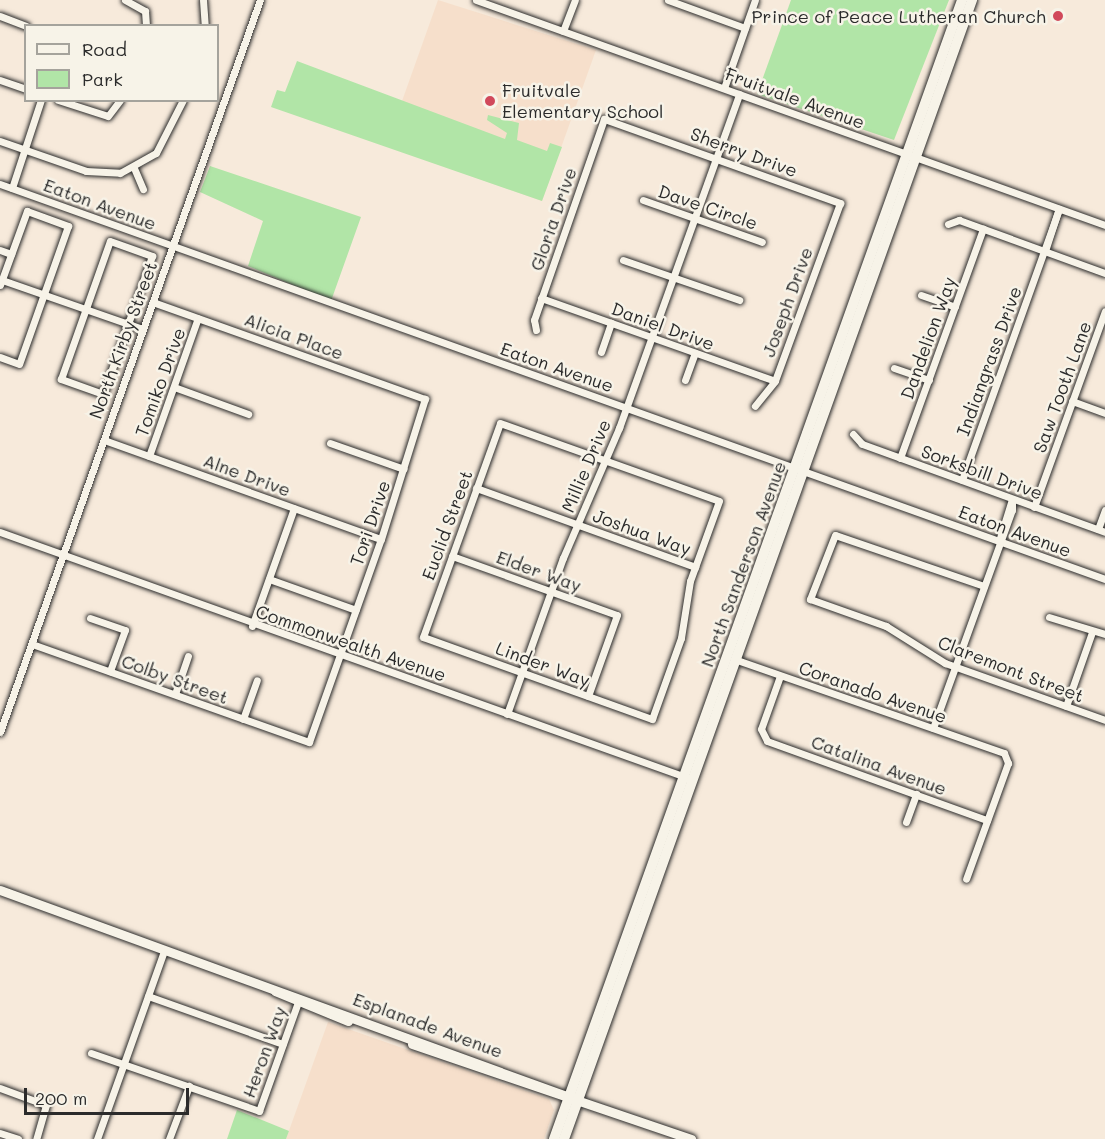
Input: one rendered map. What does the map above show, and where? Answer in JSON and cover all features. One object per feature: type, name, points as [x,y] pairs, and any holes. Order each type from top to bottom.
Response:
[{"type":"highway","name":"North Sanderson Avenue","points":[[564,1139],[574,1098],[911,156],[962,0]]},
{"type":"highway","points":[[960,34],[967,0]]},
{"type":"highway","name":"North Sanderson Avenue","points":[[911,156],[972,0]]},
{"type":"highway","name":"North Sanderson Avenue","points":[[554,1139],[574,1098]]},
{"type":"main road","name":"Esplanade Avenue","points":[[0,890],[574,1098]]},
{"type":"main road","name":"Esplanade Avenue","points":[[273,990],[298,1002],[691,1139]]},
{"type":"street","points":[[125,0],[145,11],[146,24]]},
{"type":"street","points":[[203,0],[205,24]]},
{"type":"street","name":"North Kirby Street","points":[[0,732],[66,556],[104,440],[173,245],[221,97],[260,0]]},
{"type":"street","name":"Fruitvale Avenue","points":[[476,0],[1105,225]]},
{"type":"street","points":[[564,31],[575,0]]},
{"type":"street","points":[[668,0],[745,28]]},
{"type":"street","points":[[724,88],[755,0]]},
{"type":"street","points":[[0,16],[24,25]]},
{"type":"street","points":[[0,80],[24,88]]},
{"type":"street","name":"Millie Drive","points":[[507,714],[577,524],[627,408],[739,94]]},
{"type":"street","points":[[12,188],[40,102]]},
{"type":"street","points":[[64,102],[108,116],[118,102]]},
{"type":"street","points":[[0,141],[86,171],[134,168],[163,144],[182,102]]},
{"type":"street","name":"Sherry Drive","points":[[604,119],[840,202]]},
{"type":"street","name":"Gloria Drive","points":[[536,330],[541,297],[604,119]]},
{"type":"street","points":[[134,168],[143,189]]},
{"type":"street","name":"Eaton Avenue","points":[[0,184],[1105,579]]},
{"type":"street","name":"Dave Circle","points":[[643,200],[762,242]]},
{"type":"street","name":"Joseph Drive","points":[[755,406],[775,381],[840,202]]},
{"type":"street","name":"Indiangrass Drive","points":[[962,480],[1059,209]]},
{"type":"street","points":[[0,357],[19,364],[44,294],[68,226],[27,211],[1,283],[44,294],[143,329]]},
{"type":"street","points":[[948,224],[959,220],[1105,273]]},
{"type":"street","name":"Dandelion Way","points":[[900,458],[983,229]]},
{"type":"street","points":[[110,241],[152,255],[103,394],[61,378],[86,309],[110,241]]},
{"type":"street","points":[[0,250],[11,254]]},
{"type":"street","points":[[622,260],[739,300]]},
{"type":"street","points":[[921,295],[955,307]]},
{"type":"street","name":"Daniel Drive","points":[[541,297],[775,381]]},
{"type":"street","name":"Alicia Place","points":[[153,302],[425,399]]},
{"type":"street","name":"Saw Tooth Lane","points":[[1034,507],[1105,311]]},
{"type":"street","name":"Tomiko Drive","points":[[149,456],[198,318]]},
{"type":"street","points":[[601,352],[611,323]]},
{"type":"street","points":[[685,380],[695,353]]},
{"type":"street","points":[[894,368],[928,380]]},
{"type":"street","points":[[174,387],[248,414]]},
{"type":"street","name":"Tori Drive","points":[[309,742],[381,539],[425,399]]},
{"type":"street","points":[[1072,401],[1105,413]]},
{"type":"street","name":"Euclid Street","points":[[423,637],[500,423],[603,460]]},
{"type":"street","name":"Sorksbill Drive","points":[[853,434],[862,444],[1102,531]]},
{"type":"street","name":"Alne Drive","points":[[104,440],[381,539]]},
{"type":"street","points":[[330,443],[404,469]]},
{"type":"street","points":[[603,460],[719,501],[695,567]]},
{"type":"street","name":"Joshua Way","points":[[476,488],[695,567]]},
{"type":"street","points":[[933,728],[984,586],[1012,499]]},
{"type":"street","points":[[252,626],[294,508]]},
{"type":"street","points":[[1102,531],[1105,510]]},
{"type":"street","name":"Commonwealth Avenue","points":[[0,532],[252,626],[688,779]]},
{"type":"street","name":"Claremont Street","points":[[984,586],[835,535],[810,599],[886,627],[955,667],[1105,720]]},
{"type":"street","name":"Elder Way","points":[[452,556],[617,615],[588,696]]},
{"type":"street","name":"Linder Way","points":[[423,637],[652,719],[679,645],[695,567]]},
{"type":"street","points":[[269,579],[356,610]]},
{"type":"street","points":[[1049,617],[1092,632],[1105,634]]},
{"type":"street","points":[[90,618],[124,630],[110,671]]},
{"type":"street","points":[[1066,706],[1092,632]]},
{"type":"street","name":"Colby Street","points":[[32,644],[309,742]]},
{"type":"street","points":[[175,694],[188,656]]},
{"type":"street","name":"Coranado Avenue","points":[[731,658],[933,728],[1008,758],[987,820]]},
{"type":"street","name":"Catalina Avenue","points":[[780,675],[761,737],[987,820]]},
{"type":"street","points":[[243,718],[257,680]]},
{"type":"street","points":[[906,822],[916,794]]},
{"type":"street","points":[[966,879],[987,820]]},
{"type":"street","points":[[97,1139],[164,951]]},
{"type":"street","points":[[148,996],[283,1044]]},
{"type":"street","name":"Heron Way","points":[[189,1086],[259,1111],[298,1002]]},
{"type":"street","points":[[91,1053],[189,1086],[169,1139]]},
{"type":"street","points":[[0,1088],[46,1105],[36,1139]]},
{"type":"street","points":[[0,1133],[18,1139]]},
{"type":"shaded area","name":"Fruitvale Elementary School","points":[[438,0],[596,50],[542,201],[386,146]]},
{"type":"shaded area","points":[[328,1022],[549,1099],[554,1110],[544,1139],[286,1139]]},
{"type":"green space","points":[[791,0],[949,0],[894,140],[757,94]]},
{"type":"green space","points":[[297,61],[505,139],[507,133],[487,120],[488,115],[519,123],[517,140],[547,151],[550,143],[562,147],[542,201],[271,107],[277,90],[285,92]]},
{"type":"green space","points":[[210,166],[361,217],[331,301],[248,266],[263,221],[200,192]]},
{"type":"green space","points":[[237,1110],[289,1131],[286,1139],[227,1139]]},
{"type":"place","name":"Prince of Peace Lutheran Church","points":[[1058,16]]},
{"type":"place","name":"Fruitvale Elementary School","points":[[490,101]]}]
